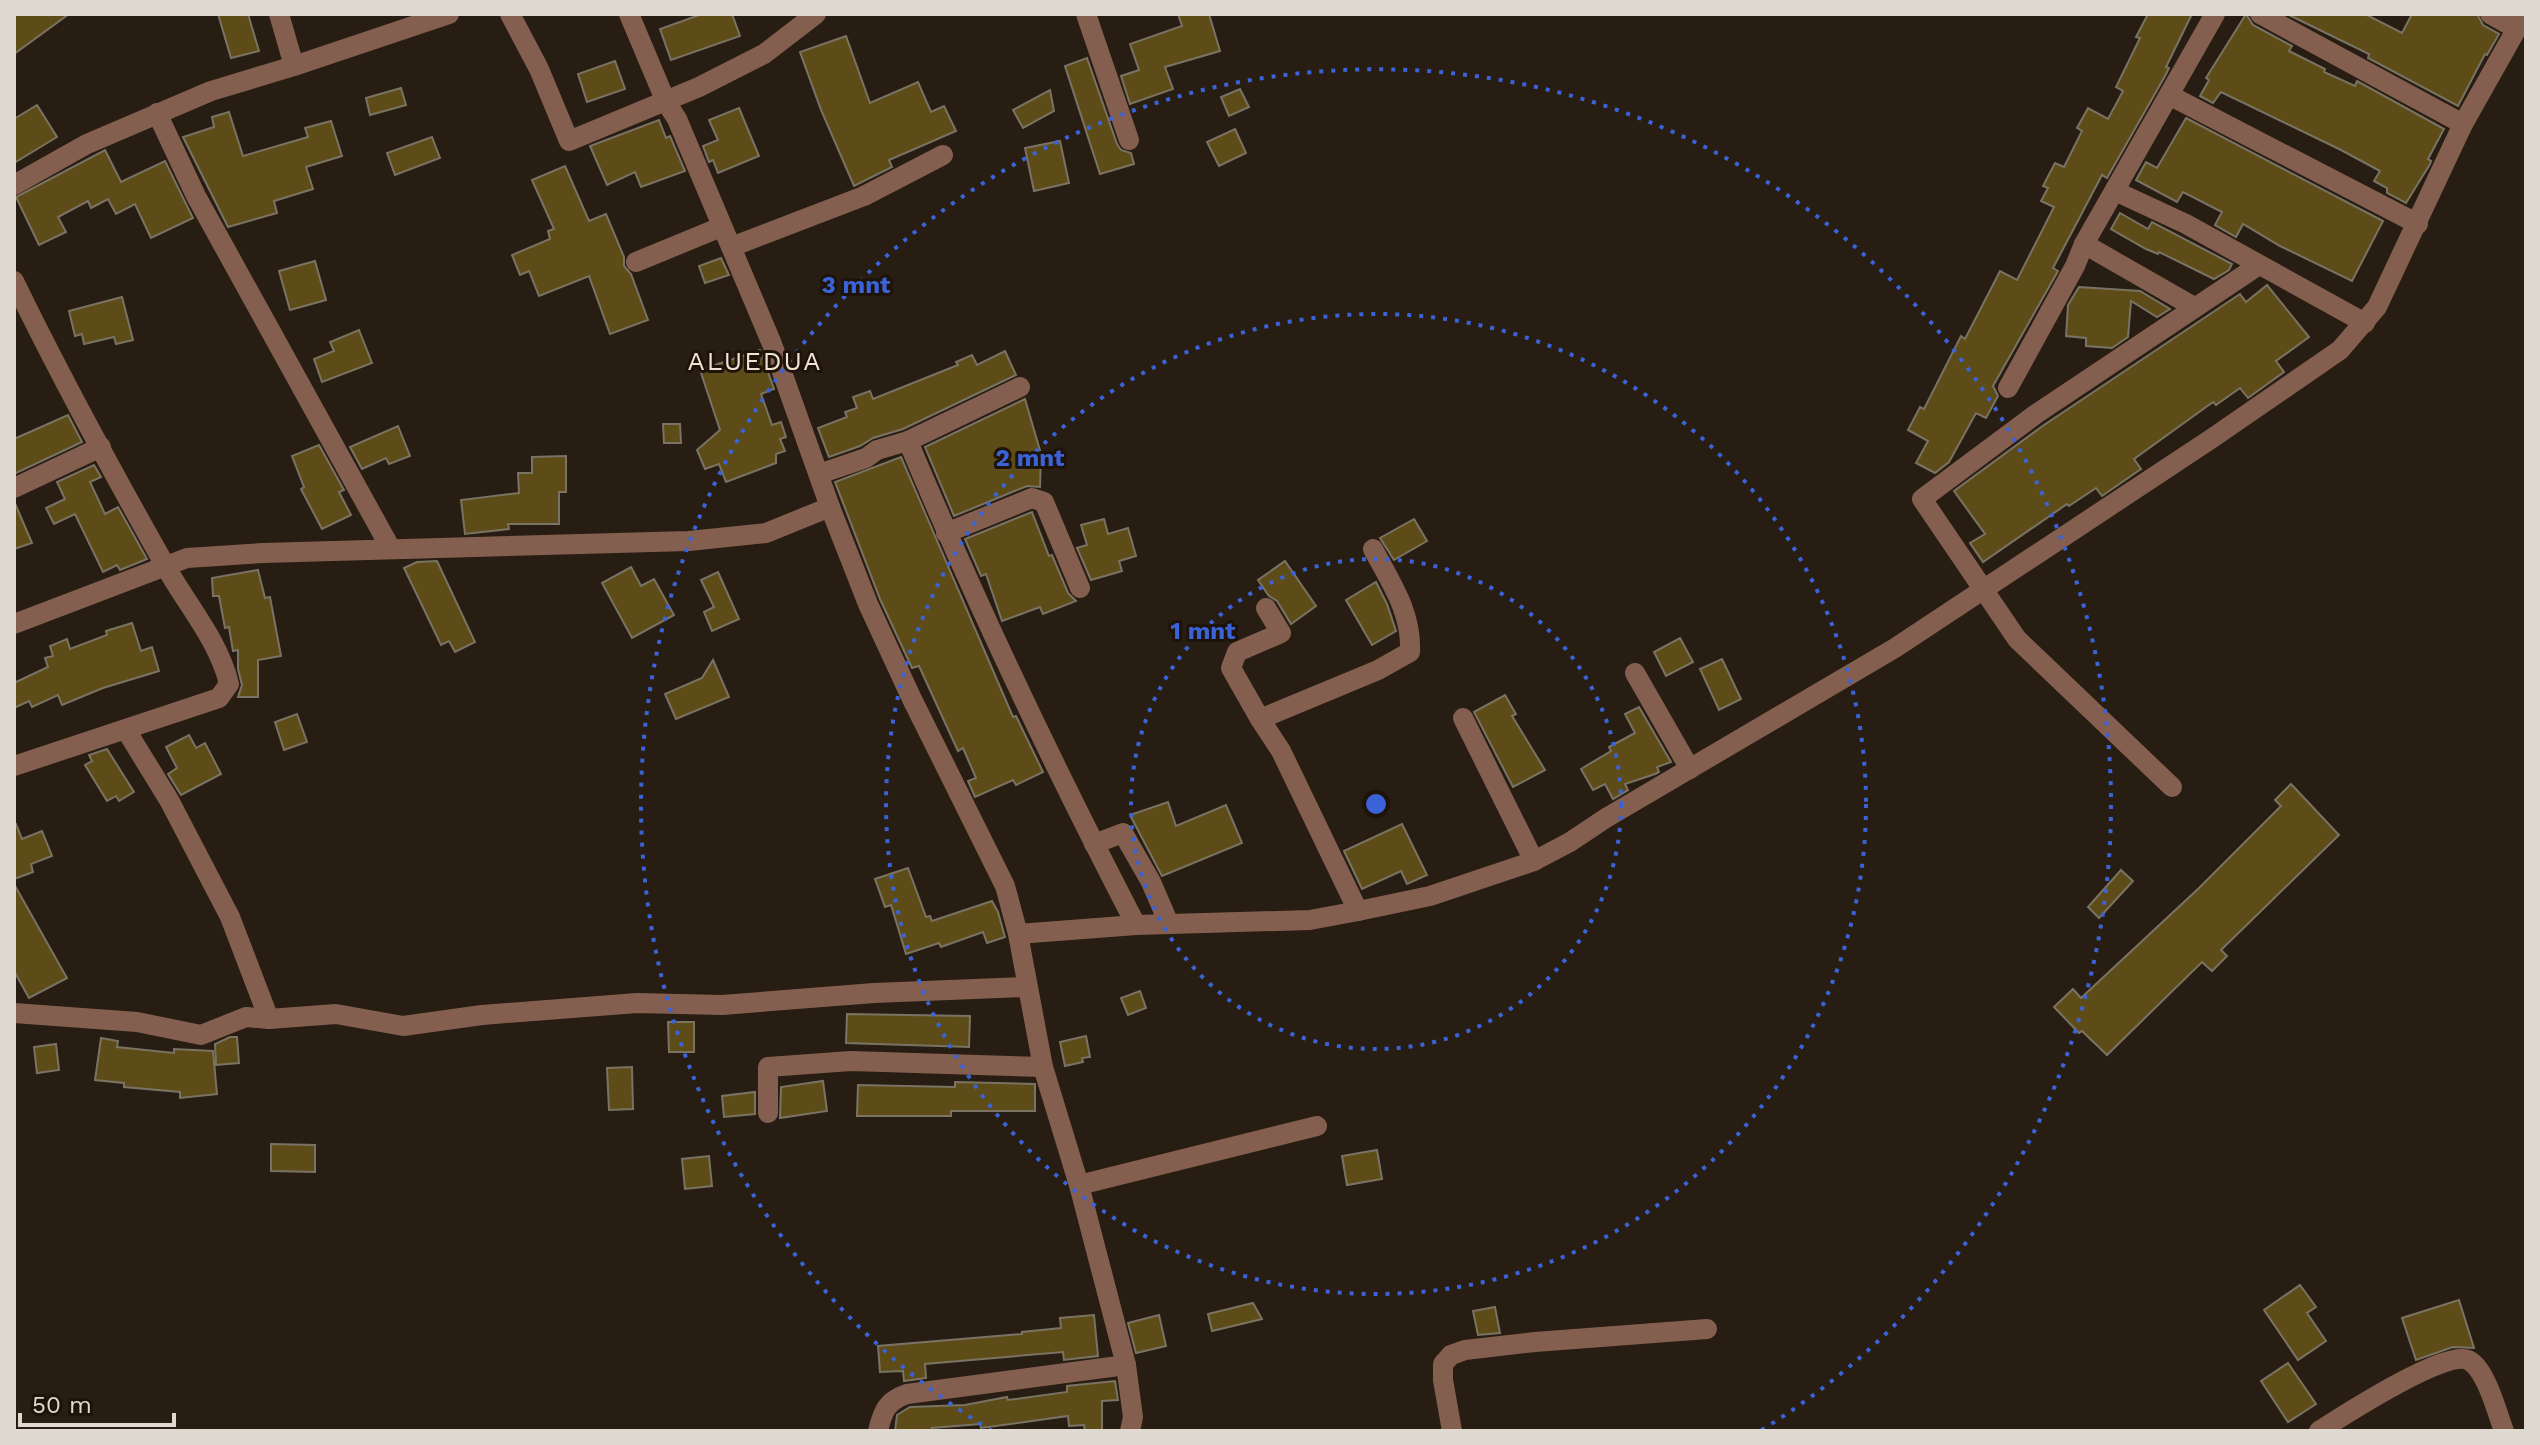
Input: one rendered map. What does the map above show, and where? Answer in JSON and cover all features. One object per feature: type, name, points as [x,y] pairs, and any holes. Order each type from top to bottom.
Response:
[{"type":"street","points":[[279,14],[294,66]]},
{"type":"street","points":[[14,185],[87,144],[211,91],[449,14]]},
{"type":"street","points":[[510,14],[539,69],[569,141],[666,102],[764,54],[816,14]]},
{"type":"street","points":[[629,14],[772,344],[868,604],[1005,886],[1018,934],[1043,1067],[1079,1185],[1126,1365],[1133,1417],[1130,1431]]},
{"type":"street","points":[[1086,14],[1129,140]]},
{"type":"street","points":[[2008,388],[2084,244],[2215,14]]},
{"type":"street","points":[[2260,14],[2463,124]]},
{"type":"street","points":[[1018,934],[1136,925],[1310,920],[1430,896],[1534,861],[1895,648],[2340,350],[2377,307],[2463,124],[2521,21],[2490,14]]},
{"type":"street","points":[[2169,95],[2418,224]]},
{"type":"street","points":[[157,113],[196,196],[391,549]]},
{"type":"street","points":[[731,247],[864,196],[943,155]]},
{"type":"street","points":[[2115,191],[2186,224],[2365,323]]},
{"type":"street","points":[[636,262],[721,227]]},
{"type":"street","points":[[2084,244],[2194,307]]},
{"type":"street","points":[[2172,787],[2017,639],[1922,499],[2036,414],[2259,265]]},
{"type":"street","points":[[14,281],[47,349],[166,568],[224,664],[229,684],[219,698],[14,766]]},
{"type":"street","points":[[819,474],[908,441],[1020,387]]},
{"type":"street","points":[[908,441],[1012,677],[1136,925]]},
{"type":"street","points":[[14,488],[101,447]]},
{"type":"street","points":[[946,533],[1032,498],[1044,502],[1080,588]]},
{"type":"street","points":[[14,624],[187,558],[689,541],[766,533],[830,507]]},
{"type":"street","points":[[1260,719],[1378,670],[1410,652],[1406,610],[1373,549]]},
{"type":"street","points":[[1266,608],[1281,633],[1237,652],[1231,668],[1281,751],[1358,911]]},
{"type":"street","points":[[1635,673],[1690,769]]},
{"type":"street","points":[[1463,718],[1534,861]]},
{"type":"street","points":[[126,730],[169,800],[230,917],[269,1019]]},
{"type":"street","points":[[1094,844],[1123,833],[1151,882],[1169,924]]},
{"type":"street","points":[[14,1013],[137,1022],[201,1035],[246,1017],[269,1019],[336,1014],[403,1026],[482,1015],[637,1003],[722,1005],[874,993],[1027,987]]},
{"type":"street","points":[[768,1113],[768,1067],[851,1061],[1043,1067]]},
{"type":"street","points":[[1079,1185],[1317,1126]]},
{"type":"street","points":[[1452,1431],[1443,1380],[1443,1364],[1451,1355],[1465,1350],[1535,1342],[1707,1329]]},
{"type":"street","points":[[2319,1431],[2369,1399],[2458,1358],[2470,1360],[2482,1375],[2504,1431]]},
{"type":"street","points":[[878,1431],[883,1410],[893,1399],[907,1394],[1126,1365]]},
{"type":"building","points":[[14,14],[69,14],[14,54]]},
{"type":"building","points":[[218,14],[248,14],[259,51],[231,58]]},
{"type":"building","points":[[702,14],[732,14],[740,36],[671,60],[660,29]]},
{"type":"building","points":[[1178,14],[1209,14],[1220,51],[1165,67],[1173,89],[1130,104],[1121,76],[1139,70],[1130,44],[1182,26]]},
{"type":"building","points":[[2148,14],[2192,14],[2166,67],[2169,68],[2165,76],[2107,178],[2102,175],[2053,268],[2058,271],[1993,386],[1998,396],[1986,418],[1976,413],[1949,462],[1935,473],[1916,463],[1928,441],[1908,430],[1920,407],[1924,409],[1961,336],[1965,339],[2000,271],[2017,280],[2054,207],[2041,201],[2048,188],[2043,186],[2055,163],[2064,167],[2082,131],[2077,128],[2088,108],[2108,119],[2123,91],[2116,87]]},
{"type":"building","points":[[2246,14],[2253,25],[2292,46],[2289,51],[2325,69],[2324,72],[2355,86],[2357,81],[2444,129],[2428,159],[2430,164],[2406,203],[2387,193],[2387,188],[2374,181],[2380,171],[2341,150],[2221,92],[2213,103],[2200,96],[2209,80],[2206,78]]},
{"type":"building","points":[[2287,14],[2365,14],[2402,33],[2412,14],[2477,14],[2483,25],[2499,34],[2458,106],[2368,58],[2369,54]]},
{"type":"building","points":[[846,36],[870,103],[918,82],[931,112],[944,106],[956,131],[889,160],[892,167],[854,186],[800,52]]},
{"type":"building","points":[[1087,58],[1117,144],[1121,150],[1131,153],[1134,164],[1100,174],[1065,66]]},
{"type":"building","points":[[615,61],[625,89],[587,102],[578,74]]},
{"type":"building","points":[[401,88],[406,105],[370,115],[366,98]]},
{"type":"building","points":[[1240,89],[1249,107],[1229,116],[1221,97]]},
{"type":"building","points":[[1050,90],[1054,111],[1023,128],[1013,110]]},
{"type":"building","points":[[37,105],[57,137],[14,163],[14,119]]},
{"type":"building","points":[[739,108],[759,156],[718,173],[713,160],[709,162],[703,146],[718,140],[709,120]]},
{"type":"building","points":[[229,112],[243,156],[308,137],[305,128],[331,121],[342,156],[306,167],[313,189],[274,201],[277,213],[228,227],[183,137],[214,127],[212,117]]},
{"type":"building","points":[[2186,118],[2383,221],[2352,281],[2243,224],[2236,237],[2215,225],[2222,212],[2183,192],[2177,202],[2136,180],[2146,162],[2157,168]]},
{"type":"building","points":[[659,120],[666,138],[670,136],[685,171],[641,187],[635,172],[607,185],[590,146]]},
{"type":"building","points":[[1235,129],[1246,153],[1219,166],[1207,142]]},
{"type":"building","points":[[432,137],[440,158],[395,175],[387,153]]},
{"type":"building","points":[[1060,141],[1069,183],[1034,191],[1025,148]]},
{"type":"building","points":[[105,150],[121,182],[165,161],[193,218],[151,238],[135,204],[116,214],[108,199],[91,208],[88,201],[58,217],[66,232],[39,245],[16,197]]},
{"type":"building","points":[[565,166],[589,221],[606,214],[624,257],[624,266],[631,274],[648,320],[610,334],[589,276],[539,296],[529,271],[520,275],[512,255],[550,239],[548,231],[554,229],[532,180]]},
{"type":"building","points":[[2120,213],[2148,229],[2152,222],[2232,264],[2229,270],[2214,279],[2159,252],[2146,249],[2111,229]]},
{"type":"building","points":[[721,258],[729,275],[705,283],[699,266]]},
{"type":"building","points":[[315,261],[326,300],[290,310],[279,271]]},
{"type":"building","points":[[2267,285],[2309,337],[2276,361],[2284,372],[2248,398],[2240,388],[2216,405],[2213,402],[2134,459],[2141,469],[2102,496],[2096,488],[2069,506],[2067,504],[1983,562],[1970,543],[1985,534],[1954,491],[2044,425],[2240,294],[2246,302]]},
{"type":"building","points":[[2079,287],[2140,291],[2170,309],[2157,317],[2131,301],[2128,337],[2112,348],[2086,346],[2086,338],[2066,336],[2068,305]]},
{"type":"building","points":[[122,297],[133,340],[116,344],[114,337],[84,344],[82,334],[75,336],[69,311]]},
{"type":"building","points":[[359,330],[372,363],[322,382],[314,359],[334,351],[330,342]]},
{"type":"building","points":[[760,350],[774,389],[761,394],[772,425],[781,422],[786,437],[780,439],[785,451],[776,454],[776,463],[726,482],[719,464],[705,469],[697,450],[720,430],[700,370]]},
{"type":"building","points":[[1005,351],[1016,375],[903,429],[829,457],[818,428],[847,417],[845,412],[857,408],[853,397],[870,391],[873,399],[958,365],[956,362],[972,355],[977,365]]},
{"type":"building","points":[[1025,399],[1041,454],[1040,487],[1027,486],[954,516],[925,447]]},
{"type":"building","points":[[68,415],[82,442],[14,474],[14,439]]},
{"type":"building","points":[[663,424],[680,424],[681,443],[664,443]]},
{"type":"building","points":[[398,426],[410,456],[389,464],[386,458],[362,469],[350,447]]},
{"type":"building","points":[[319,445],[344,490],[339,492],[351,515],[322,529],[301,489],[304,487],[292,456]]},
{"type":"building","points":[[566,456],[566,492],[559,492],[559,524],[508,524],[509,529],[465,534],[461,500],[519,493],[518,473],[532,473],[532,457]]},
{"type":"building","points":[[901,457],[1013,717],[1016,716],[1043,772],[1016,785],[1013,780],[975,797],[968,781],[976,778],[963,748],[958,751],[919,666],[912,668],[880,599],[835,482]]},
{"type":"building","points":[[94,465],[101,477],[90,482],[105,514],[118,507],[147,559],[120,570],[117,565],[103,572],[75,514],[54,524],[46,508],[65,499],[57,482]]},
{"type":"building","points":[[14,501],[32,543],[14,549]]},
{"type":"building","points":[[1032,512],[1049,556],[1052,555],[1068,593],[1076,601],[1043,614],[1040,607],[1002,621],[986,574],[981,576],[965,539]]},
{"type":"building","points":[[1104,519],[1108,534],[1128,528],[1136,556],[1119,561],[1122,571],[1091,580],[1077,548],[1087,545],[1081,525]]},
{"type":"building","points":[[1414,519],[1427,541],[1394,560],[1380,538]]},
{"type":"building","points":[[437,561],[475,642],[455,652],[449,641],[441,645],[404,568],[417,562]]},
{"type":"building","points":[[1285,561],[1316,606],[1291,624],[1277,601],[1269,596],[1258,580]]},
{"type":"building","points":[[631,567],[641,586],[654,579],[674,615],[632,638],[602,583]]},
{"type":"building","points":[[258,570],[265,598],[270,597],[281,656],[258,660],[258,697],[238,697],[242,685],[238,650],[233,651],[219,596],[213,596],[212,578]]},
{"type":"building","points":[[718,572],[739,619],[712,631],[704,612],[714,607],[701,580]]},
{"type":"building","points":[[1376,582],[1396,631],[1372,645],[1346,600]]},
{"type":"building","points":[[132,623],[141,651],[152,647],[159,671],[103,688],[62,705],[58,695],[32,707],[29,701],[14,708],[14,683],[48,667],[45,658],[53,656],[50,646],[67,639],[70,649],[107,635],[106,631]]},
{"type":"building","points":[[1680,638],[1693,662],[1666,676],[1654,652]]},
{"type":"building","points":[[1722,659],[1741,699],[1719,710],[1700,669]]},
{"type":"building","points":[[713,660],[729,697],[676,719],[665,694],[702,678]]},
{"type":"building","points":[[1505,695],[1516,714],[1512,716],[1545,770],[1513,787],[1474,712]]},
{"type":"building","points":[[1639,707],[1671,762],[1657,767],[1659,772],[1655,774],[1625,784],[1628,790],[1613,799],[1605,784],[1593,790],[1581,769],[1611,751],[1609,747],[1635,733],[1625,714]]},
{"type":"building","points":[[297,714],[307,742],[284,750],[275,722]]},
{"type":"building","points":[[189,735],[196,748],[205,743],[221,774],[181,795],[168,774],[177,768],[166,747]]},
{"type":"building","points":[[107,749],[134,792],[119,801],[116,796],[107,801],[85,765],[92,761],[89,755]]},
{"type":"building","points":[[2291,784],[2339,835],[2221,950],[2227,956],[2212,971],[2202,962],[2107,1055],[2082,1031],[2079,1033],[2054,1007],[2073,989],[2081,998],[2199,888],[2281,806],[2275,800]]},
{"type":"building","points":[[1168,802],[1176,826],[1226,805],[1242,843],[1162,876],[1130,815]]},
{"type":"building","points":[[14,824],[22,839],[42,831],[52,856],[31,864],[33,872],[14,879]]},
{"type":"building","points":[[1402,824],[1427,875],[1407,884],[1401,871],[1362,889],[1344,851]]},
{"type":"building","points":[[908,868],[926,917],[930,916],[932,921],[992,901],[1005,937],[987,943],[983,932],[941,947],[939,943],[906,954],[891,905],[885,907],[875,879]]},
{"type":"building","points":[[2121,870],[2133,881],[2099,918],[2088,907]]},
{"type":"building","points":[[14,884],[67,978],[29,998],[14,971]]},
{"type":"building","points":[[1140,991],[1146,1008],[1128,1015],[1121,998]]},
{"type":"building","points":[[847,1014],[970,1016],[969,1047],[846,1043]]},
{"type":"building","points":[[668,1022],[694,1022],[694,1052],[669,1052]]},
{"type":"building","points":[[1086,1036],[1090,1057],[1065,1066],[1060,1042]]},
{"type":"building","points":[[237,1037],[239,1063],[216,1065],[215,1044]]},
{"type":"building","points":[[101,1038],[118,1041],[117,1047],[174,1053],[174,1049],[213,1051],[217,1094],[180,1098],[180,1092],[124,1087],[124,1083],[95,1080]]},
{"type":"building","points":[[56,1044],[59,1070],[37,1073],[34,1047]]},
{"type":"building","points":[[632,1067],[633,1109],[609,1110],[607,1068]]},
{"type":"building","points":[[823,1081],[827,1111],[780,1118],[781,1087]]},
{"type":"building","points":[[955,1082],[1035,1084],[1035,1111],[951,1111],[951,1116],[857,1116],[858,1085],[955,1087]]},
{"type":"building","points":[[755,1092],[755,1114],[724,1117],[722,1096]]},
{"type":"building","points":[[271,1144],[315,1145],[315,1172],[271,1171]]},
{"type":"building","points":[[1377,1150],[1382,1179],[1347,1185],[1342,1156]]},
{"type":"building","points":[[709,1156],[712,1186],[685,1189],[682,1159]]},
{"type":"building","points":[[2300,1285],[2316,1307],[2307,1313],[2326,1341],[2298,1360],[2264,1310]]},
{"type":"building","points":[[2459,1300],[2474,1348],[2453,1347],[2416,1360],[2402,1318]]},
{"type":"building","points":[[1253,1303],[1262,1319],[1212,1331],[1208,1314]]},
{"type":"building","points":[[1495,1307],[1500,1333],[1478,1335],[1473,1311]]},
{"type":"building","points":[[1094,1315],[1098,1356],[1064,1360],[1063,1352],[925,1364],[926,1378],[904,1381],[903,1371],[880,1372],[878,1346],[1022,1334],[1061,1328],[1060,1318]]},
{"type":"building","points":[[1159,1315],[1166,1346],[1136,1353],[1128,1323]]},
{"type":"building","points":[[2288,1363],[2316,1404],[2288,1422],[2261,1381]]},
{"type":"building","points":[[1115,1381],[1118,1400],[1102,1401],[1102,1431],[1085,1431],[1084,1425],[1069,1426],[1068,1416],[981,1428],[980,1424],[932,1428],[932,1431],[895,1431],[897,1415],[910,1407],[965,1405],[1007,1397],[1008,1400],[1067,1392],[1067,1386]]},
{"type":"district","name":"ALUEDUA","points":[[755,361]]}]
